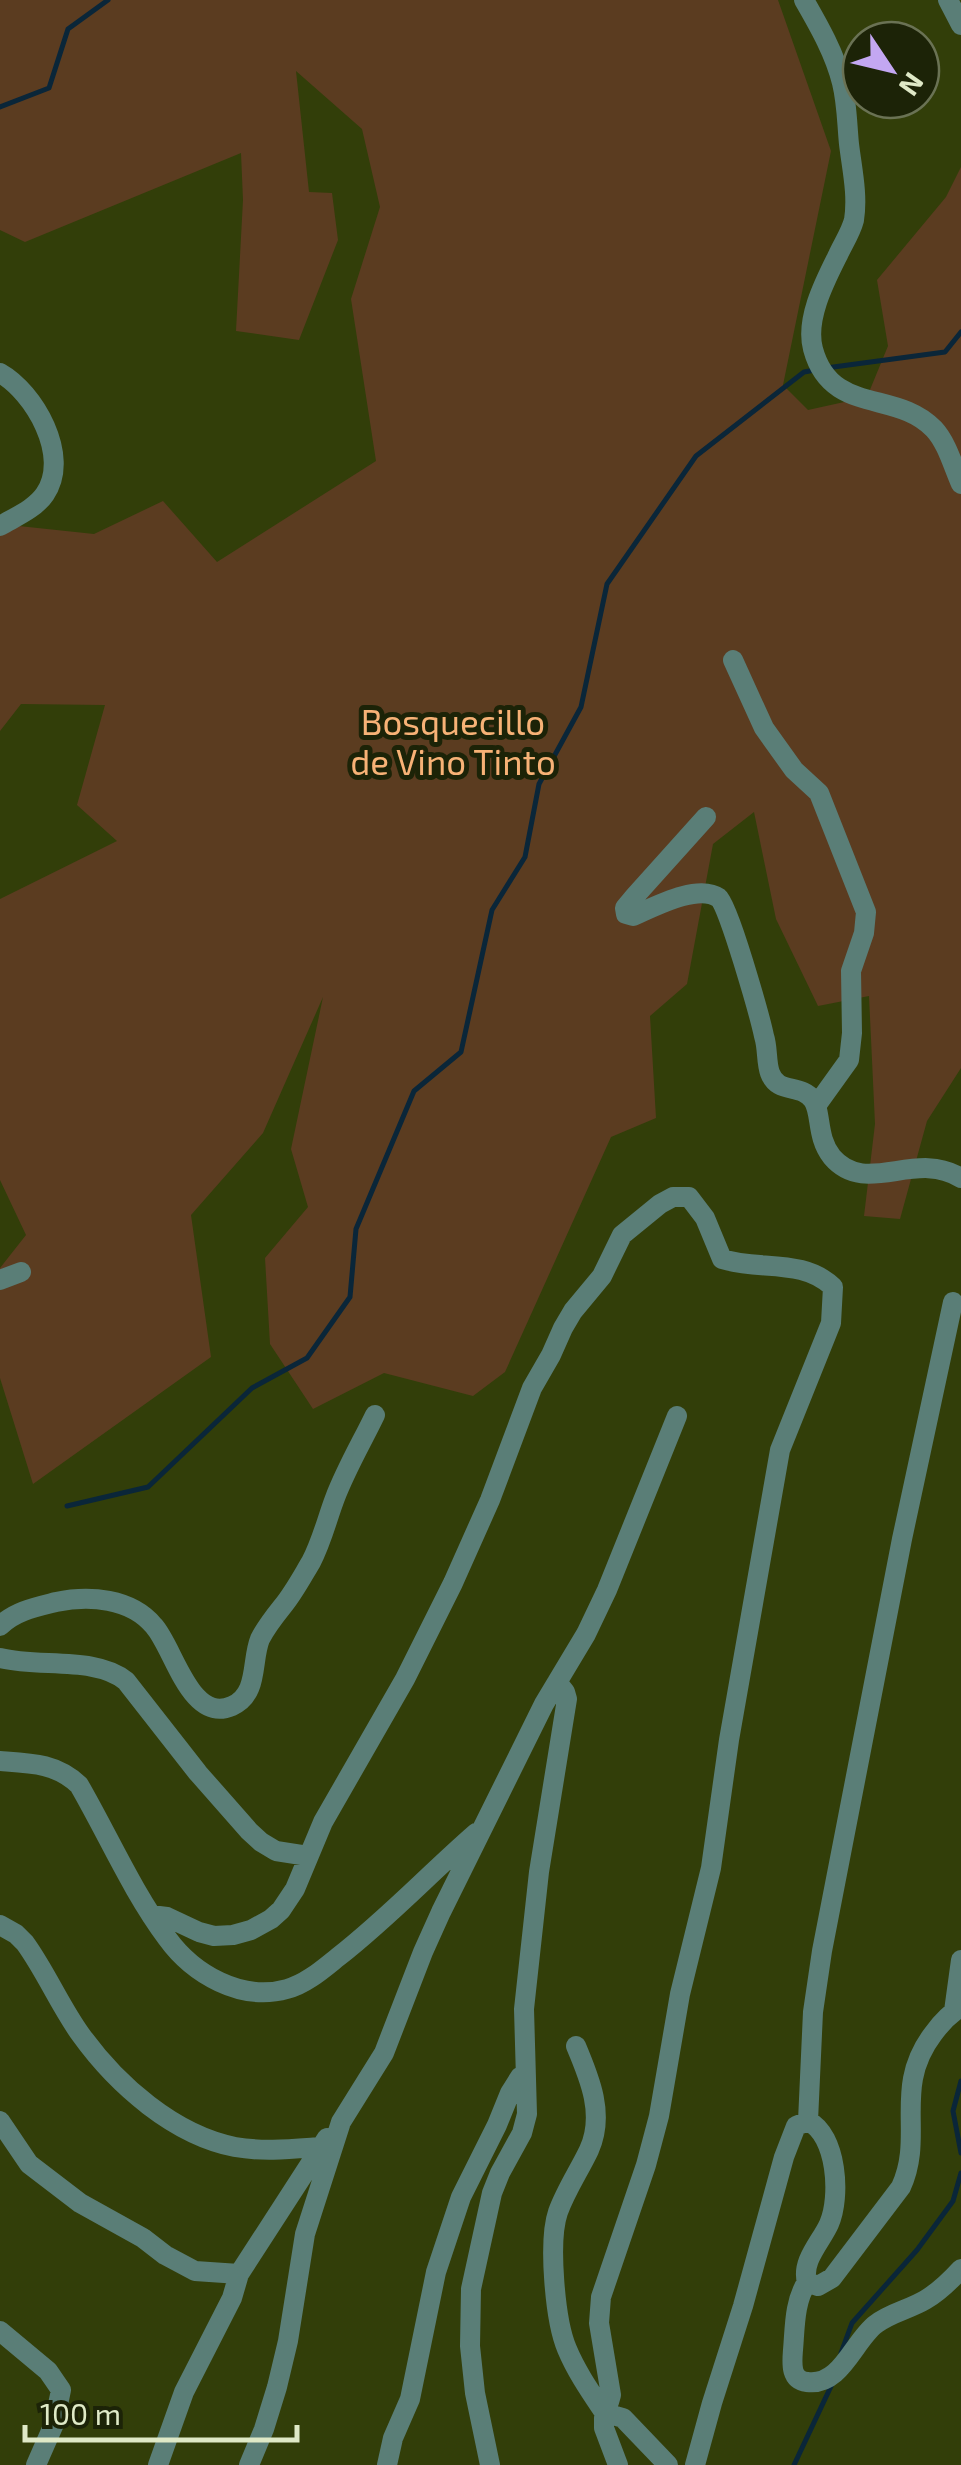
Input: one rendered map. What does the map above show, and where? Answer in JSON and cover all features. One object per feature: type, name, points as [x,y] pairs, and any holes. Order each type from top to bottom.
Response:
[{"type":"street","points":[[804,0],[842,82],[854,173],[854,222],[821,293],[813,319],[813,350],[834,387],[910,412],[935,430],[961,484]]},
{"type":"street","points":[[948,0],[961,24]]},
{"type":"street","points":[[0,373],[17,382],[39,413],[52,448],[53,474],[46,494],[38,502],[0,526]]},
{"type":"street","points":[[733,660],[764,728],[794,770],[819,793],[866,912],[864,934],[850,970],[852,1033],[848,1060],[816,1106]]},
{"type":"street","points":[[706,816],[634,896],[626,914],[632,916],[687,894],[718,898],[725,904],[735,934],[765,1038],[772,1078],[779,1086],[806,1093],[816,1106],[822,1140],[833,1158],[865,1174],[922,1166],[938,1167],[961,1178]]},
{"type":"street","points":[[151,1915],[167,1917],[214,1936],[251,1930],[282,1910],[323,1822],[405,1679],[453,1584],[532,1388],[573,1311],[602,1276],[622,1235],[660,1204],[672,1197],[688,1196],[706,1218],[722,1259],[737,1264],[805,1269],[834,1287],[831,1323],[780,1450],[710,1868],[680,1994],[659,2116],[602,2297],[599,2322],[611,2395],[604,2412],[604,2428],[618,2465]]},
{"type":"street","points":[[0,1280],[20,1272]]},
{"type":"street","points":[[808,2121],[813,2012],[822,1951],[902,1539],[953,1302]]},
{"type":"street","points":[[0,1626],[16,1614],[77,1598],[121,1603],[154,1626],[180,1674],[200,1700],[221,1708],[236,1704],[248,1691],[260,1639],[310,1564],[335,1499],[375,1415]]},
{"type":"street","points":[[158,2465],[184,2392],[232,2298],[239,2274],[384,2053],[423,1952],[607,1590],[677,1416]]},
{"type":"street","points":[[0,1658],[116,1673],[126,1680],[208,1784],[261,1842],[276,1851],[308,1856]]},
{"type":"street","points":[[490,2465],[475,2393],[468,2311],[492,2193],[522,2133],[527,2114],[524,2008],[536,1892],[567,1699],[557,1682]]},
{"type":"street","points":[[0,1761],[47,1766],[78,1784],[168,1940],[188,1963],[208,1977],[249,1991],[290,1989],[311,1978],[352,1946],[469,1839],[483,1832]]},
{"type":"street","points":[[0,1925],[25,1943],[66,2012],[101,2060],[160,2113],[198,2134],[233,2146],[265,2150],[320,2146]]},
{"type":"street","points":[[806,2282],[818,2286],[832,2278],[908,2173],[913,2070],[923,2048],[943,2021],[958,2009],[954,1997],[961,1960]]},
{"type":"street","points":[[576,2046],[595,2102],[596,2125],[556,2216],[555,2281],[565,2346],[604,2412],[623,2418],[668,2465]]},
{"type":"street","points":[[387,2465],[393,2438],[410,2399],[436,2272],[461,2197],[510,2093],[520,2077],[525,2076]]},
{"type":"street","points":[[0,2121],[30,2164],[80,2203],[195,2270],[239,2274]]},
{"type":"street","points":[[808,2121],[821,2130],[829,2144],[835,2190],[831,2220],[807,2264],[800,2296],[792,2363],[800,2380],[823,2379],[838,2369],[877,2322],[926,2300],[961,2270]]},
{"type":"street","points":[[695,2465],[790,2139],[796,2126],[808,2121]]},
{"type":"street","points":[[249,2465],[277,2388],[305,2234],[341,2122]]},
{"type":"street","points":[[0,2331],[48,2370],[61,2390],[54,2424],[36,2465]]},
{"type":"green space","name":"Bosquecillo de Vino Tinto","points":[[0,0],[778,0],[831,151],[783,385],[808,410],[867,397],[888,346],[877,280],[946,197],[961,167],[961,1068],[927,1121],[900,1219],[864,1216],[875,1124],[869,996],[818,1006],[776,919],[754,812],[713,844],[687,984],[650,1016],[656,1118],[611,1137],[505,1372],[473,1396],[384,1373],[313,1409],[270,1344],[265,1258],[308,1207],[291,1149],[323,997],[263,1133],[191,1215],[211,1357],[33,1484],[0,1378],[0,1268],[26,1235],[0,1180],[0,899],[117,841],[77,805],[105,705],[21,704],[0,731],[0,524],[94,534],[163,501],[217,562],[376,461],[351,299],[380,207],[362,129],[296,71],[309,192],[332,193],[338,240],[299,340],[236,331],[243,200],[241,153],[25,242],[0,230]]},
{"type":"waterway","points":[[0,107],[49,88],[68,29],[108,0]]},
{"type":"waterway","points":[[826,368],[945,352],[961,332]]},
{"type":"waterway","points":[[67,1506],[148,1487],[252,1388],[307,1358],[350,1297],[356,1229],[414,1091],[461,1052],[492,910],[525,857],[539,784],[581,707],[607,584],[696,456],[804,372],[815,370]]},
{"type":"waterway","points":[[961,2081],[953,2111],[961,2153]]},
{"type":"waterway","points":[[841,2353],[852,2323],[917,2250],[953,2201],[961,2173]]},
{"type":"waterway","points":[[794,2465],[833,2382]]}]
